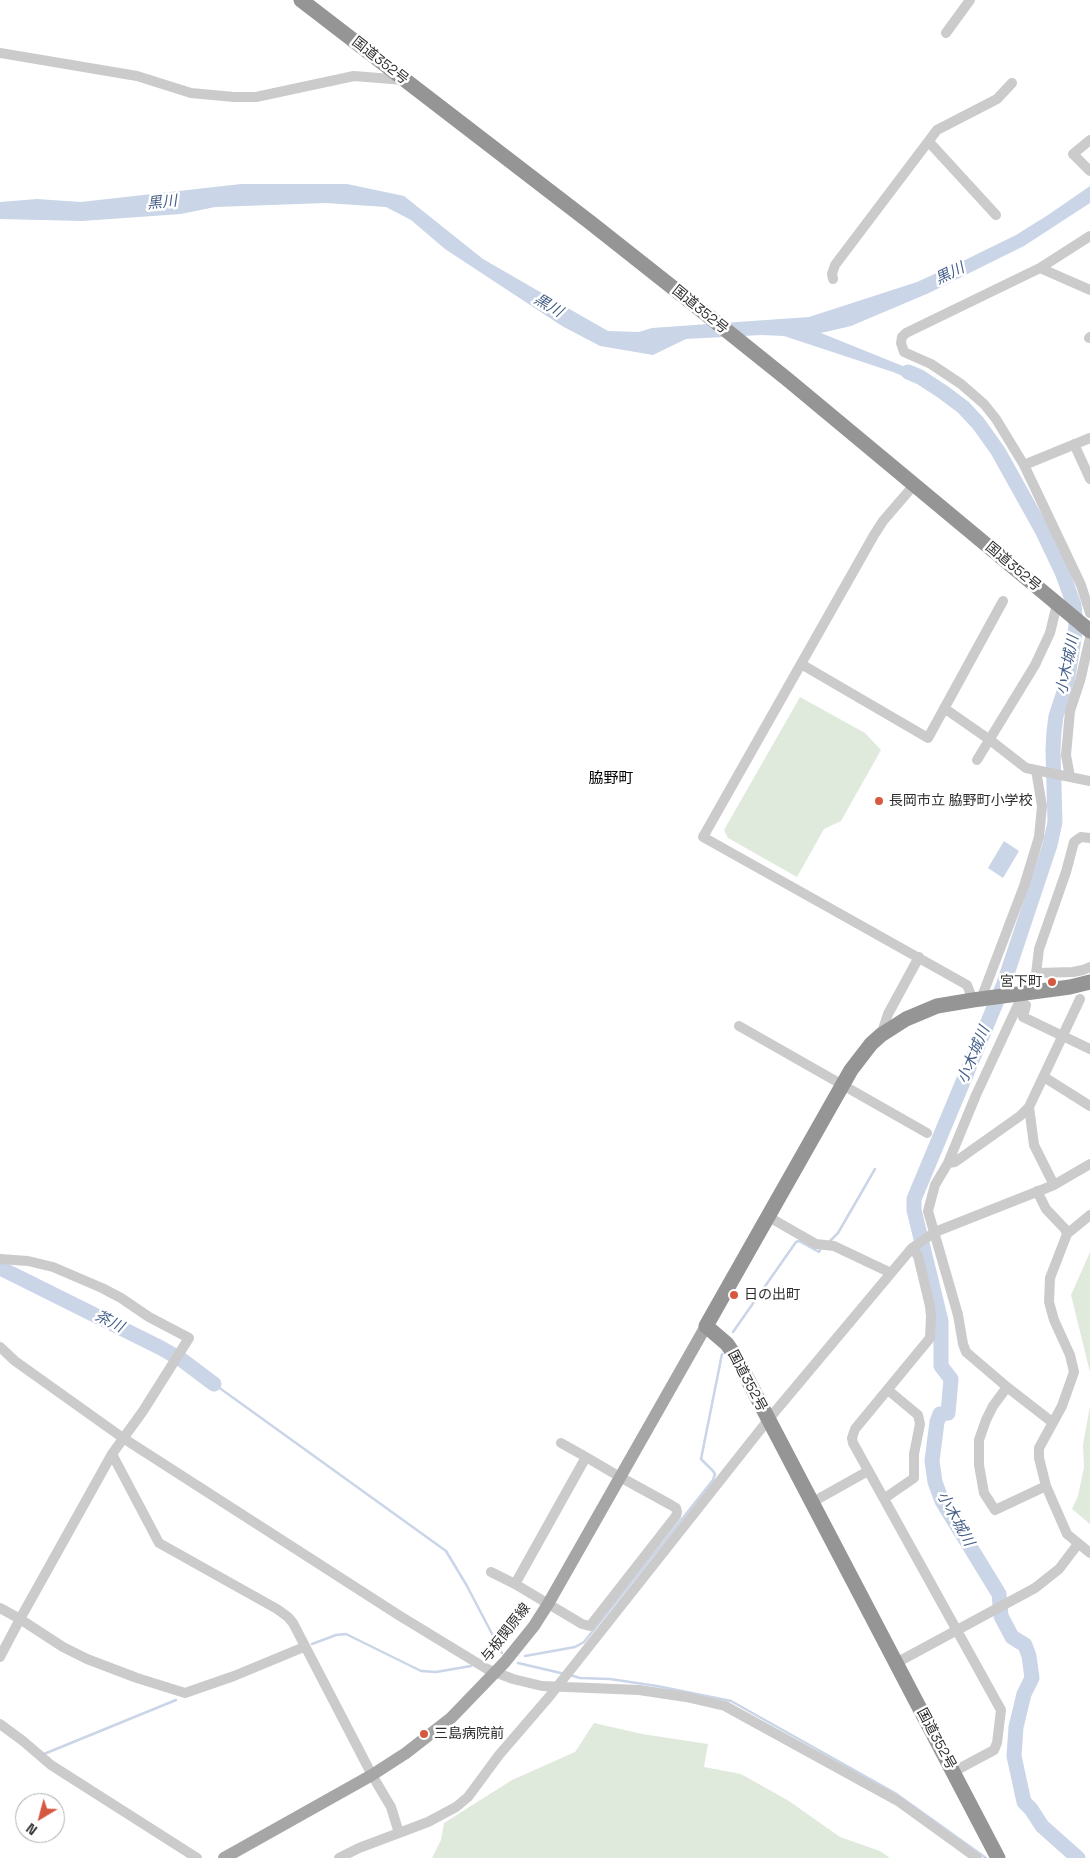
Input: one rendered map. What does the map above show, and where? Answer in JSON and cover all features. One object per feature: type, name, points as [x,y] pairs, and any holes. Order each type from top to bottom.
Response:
[{"type":"highway","name":"国道352号","points":[[301,0],[691,302],[1090,631]]},
{"type":"highway","points":[[706,1326],[766,1216],[842,1084],[859,1058],[881,1035],[892,1027],[937,1006],[981,999],[1023,998],[1090,982]]},
{"type":"highway","name":"国道352号","points":[[706,1326],[727,1344],[998,1858]]},
{"type":"main road","name":"与板関原線","points":[[224,1858],[372,1775],[406,1752],[451,1718],[495,1673],[523,1640],[548,1604],[670,1385],[706,1326]]},
{"type":"street","points":[[946,33],[970,0]]},
{"type":"street","points":[[0,53],[138,76],[191,93],[234,97],[256,97],[354,76],[405,80]]},
{"type":"street","points":[[833,279],[832,274],[836,265],[940,128],[997,99],[1012,83]]},
{"type":"street","points":[[1090,140],[1073,154],[1090,171]]},
{"type":"street","points":[[929,142],[996,215]]},
{"type":"street","points":[[1090,236],[1040,268],[906,333],[902,337],[901,343],[904,352],[931,364],[961,384],[990,410],[1006,432],[1024,465],[1081,585],[1090,613]]},
{"type":"street","points":[[1040,268],[1090,290]]},
{"type":"street","points":[[1024,465],[1090,438]]},
{"type":"street","points":[[1074,444],[1090,479]]},
{"type":"street","points":[[914,485],[878,528],[703,837],[919,957],[967,985],[981,999],[1024,886],[1038,837],[1042,806],[1037,770]]},
{"type":"street","points":[[800,664],[928,738],[1003,601]]},
{"type":"street","points":[[977,760],[1035,665],[1046,644],[1060,606]]},
{"type":"street","points":[[1068,776],[1066,755],[1070,712],[1080,681],[1090,638]]},
{"type":"street","points":[[944,708],[1026,768],[1090,781]]},
{"type":"street","points":[[1090,838],[1081,837],[1074,842],[1066,872],[1039,949],[1036,978],[1083,970],[1090,966]]},
{"type":"street","points":[[881,1035],[888,1014],[919,957]]},
{"type":"street","points":[[1023,998],[1023,1018],[1090,1049]]},
{"type":"street","points":[[1023,998],[997,1047],[948,1163],[935,1185],[929,1204],[933,1233],[958,1315],[966,1352],[1052,1422]]},
{"type":"street","points":[[948,1163],[955,1162],[1020,1116],[1029,1107],[1080,998]]},
{"type":"street","points":[[739,1026],[927,1133]]},
{"type":"street","points":[[1044,1077],[1090,1106]]},
{"type":"street","points":[[1029,1107],[1034,1145],[1054,1185]]},
{"type":"street","points":[[339,1858],[359,1848],[428,1822],[456,1807],[468,1797],[498,1755],[556,1686],[768,1420],[914,1247],[933,1233],[1054,1185],[1090,1164]]},
{"type":"street","points":[[1037,1191],[1046,1209],[1065,1229],[1067,1234]]},
{"type":"street","points":[[1090,1215],[1067,1234],[1050,1278],[1049,1302],[1054,1320],[1070,1355],[1074,1372],[1062,1406],[1039,1448],[1039,1458],[1046,1486],[1067,1534],[1090,1553]]},
{"type":"street","points":[[766,1216],[816,1244],[834,1246],[891,1273]]},
{"type":"street","points":[[914,1247],[918,1256],[932,1316],[930,1338],[855,1429],[853,1443],[1001,1710],[997,1743],[994,1750],[953,1772]]},
{"type":"street","points":[[0,1259],[28,1261],[53,1266],[121,1298],[149,1318],[189,1338],[143,1411],[112,1454],[0,1656]]},
{"type":"street","points":[[0,1346],[15,1361],[124,1438],[400,1616],[495,1673],[513,1680],[542,1686],[638,1690],[713,1702],[733,1709],[898,1801],[977,1858]]},
{"type":"street","points":[[1007,1387],[992,1406],[979,1440],[979,1465],[984,1493],[995,1510],[1046,1486]]},
{"type":"street","points":[[885,1498],[914,1478],[914,1454],[920,1424],[918,1415],[888,1390]]},
{"type":"street","points":[[491,1572],[582,1624],[590,1626],[676,1516],[676,1508],[561,1443]]},
{"type":"street","points":[[112,1454],[159,1543],[288,1617],[293,1623],[372,1775],[391,1807],[399,1833]]},
{"type":"street","points":[[515,1584],[586,1457]]},
{"type":"street","points":[[811,1503],[868,1471]]},
{"type":"street","points":[[896,1663],[991,1613],[1048,1579],[1059,1569],[1078,1544]]},
{"type":"street","points":[[0,1608],[63,1648],[87,1659],[137,1678],[185,1692],[234,1676],[304,1647]]},
{"type":"street","points":[[0,1724],[51,1765],[197,1858]]},
{"type":"green space","points":[[800,697],[865,733],[881,750],[841,821],[824,829],[797,877],[728,838],[724,830]]},
{"type":"green space","points":[[1090,1252],[1090,1372],[1071,1295]]},
{"type":"green space","points":[[1090,1406],[1090,1524],[1072,1509],[1078,1496],[1084,1467],[1083,1445]]},
{"type":"green space","points":[[594,1723],[642,1734],[708,1744],[704,1767],[741,1774],[789,1801],[840,1837],[880,1851],[890,1858],[432,1858],[441,1840],[444,1823],[512,1780],[575,1752]]},
{"type":"water","name":"黒川","points":[[241,184],[347,184],[404,196],[483,259],[608,331],[639,332],[652,328],[809,317],[917,282],[965,260],[1016,235],[1090,186],[1090,203],[1024,246],[929,293],[851,326],[821,333],[930,377],[924,385],[893,372],[784,336],[762,335],[686,339],[653,355],[600,346],[562,326],[445,249],[411,220],[386,207],[326,203],[215,207],[181,214],[82,221],[0,219],[0,202],[37,199],[81,202]]},
{"type":"water","points":[[1004,841],[1019,851],[1003,878],[988,868]]},
{"type":"waterway","name":"小木城川","points":[[908,372],[920,377],[963,407],[978,423],[998,451],[1042,530],[1062,572],[1074,605],[1076,626],[1067,683],[1056,716],[1054,732],[1055,822],[1050,845],[1003,986],[914,1199],[914,1210],[941,1321],[941,1366],[951,1379],[948,1413],[940,1414],[937,1422],[932,1461],[935,1482],[942,1501],[999,1594],[1001,1616],[1012,1637],[1025,1645],[1029,1656],[1032,1678],[1024,1694],[1016,1727],[1014,1756],[1024,1802],[1042,1826],[1078,1858]]},
{"type":"waterway","points":[[829,1242],[838,1233],[875,1169]]},
{"type":"waterway","points":[[733,1332],[796,1242],[799,1241],[819,1252],[820,1250]]},
{"type":"waterway","name":"茶川","points":[[0,1268],[161,1348],[182,1360],[214,1384]]},
{"type":"waterway","points":[[525,1656],[575,1647],[584,1642],[713,1480],[715,1474],[701,1459],[722,1354]]},
{"type":"waterway","points":[[214,1384],[446,1551],[467,1586],[502,1653]]},
{"type":"waterway","points":[[312,1644],[336,1635],[346,1634],[421,1671],[436,1672],[471,1666]]},
{"type":"waterway","points":[[518,1663],[565,1674]]},
{"type":"waterway","points":[[570,1675],[580,1678],[610,1679],[657,1686],[731,1701],[895,1793],[986,1858]]},
{"type":"waterway","points":[[44,1754],[176,1700]]},
{"type":"place","name":"長岡市立 脇野町小学校","points":[[879,801]]},
{"type":"place","name":"宮下町","points":[[1052,982]]},
{"type":"place","name":"日の出町","points":[[734,1295]]},
{"type":"place","name":"三島病院前","points":[[424,1734]]},
{"type":"district","name":"脇野町","points":[[611,779]]}]
